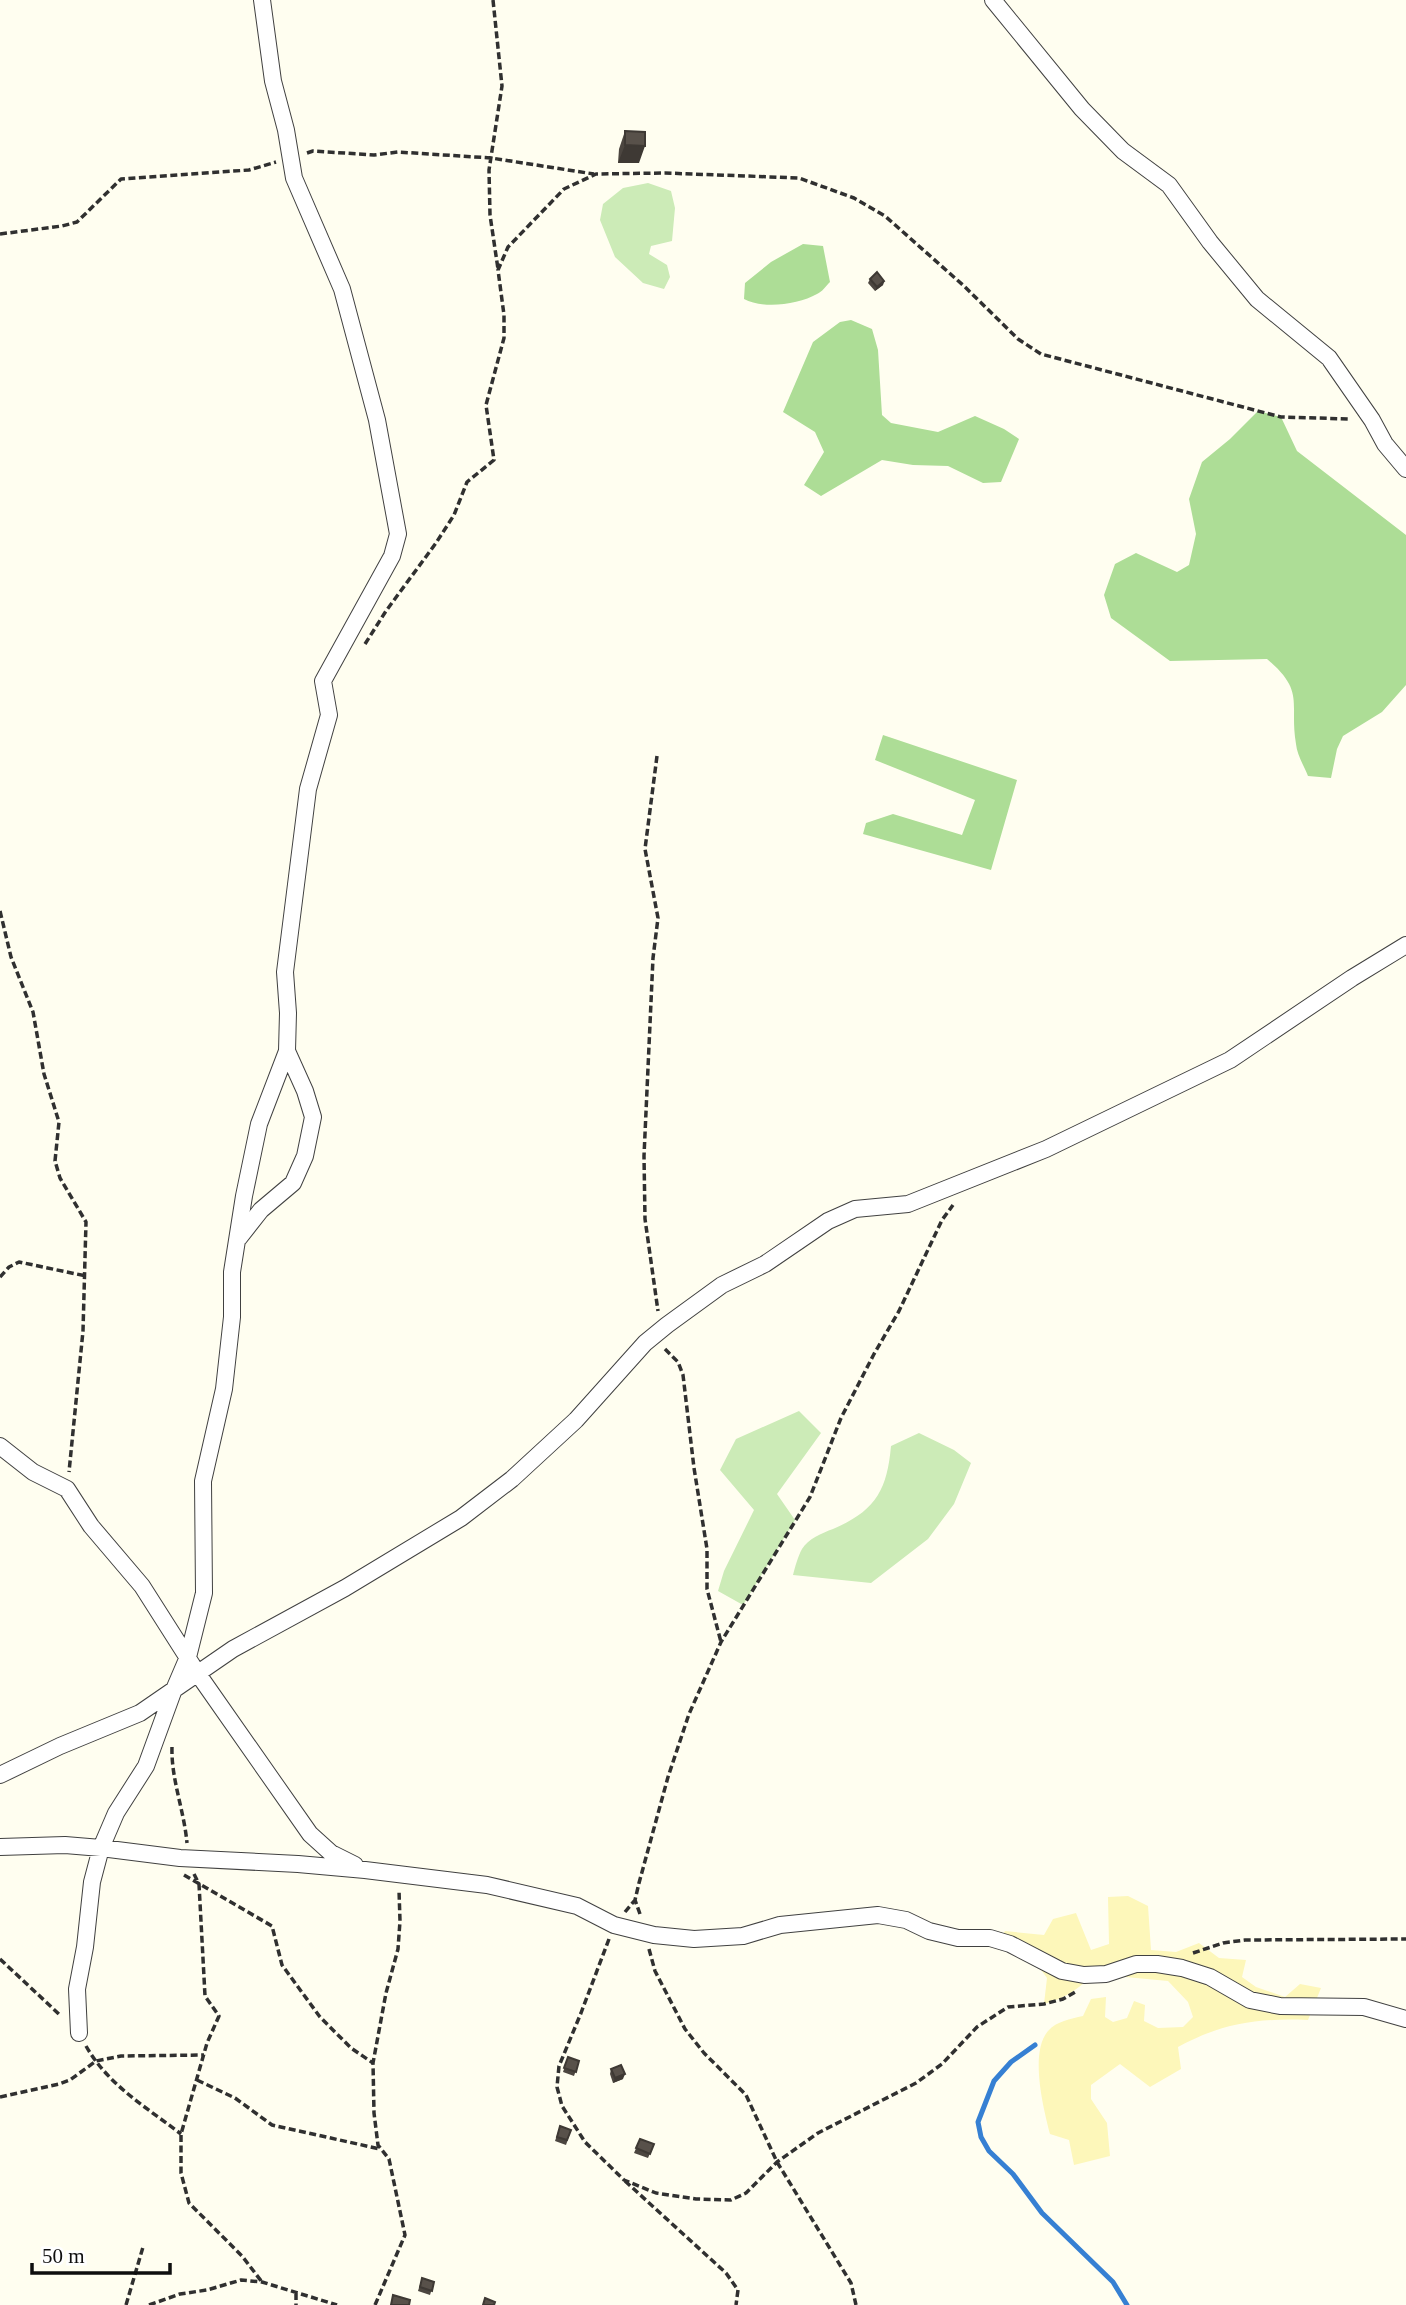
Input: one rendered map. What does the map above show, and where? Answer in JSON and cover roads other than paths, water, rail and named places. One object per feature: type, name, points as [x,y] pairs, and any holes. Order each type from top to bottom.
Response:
[{"type":"street","points":[[79,2033],[77,1989],[92,1882],[101,1847],[116,1813],[146,1766],[188,1657],[204,1593],[203,1481],[224,1389],[232,1317],[232,1272],[244,1196],[259,1124],[287,1051],[285,972],[307,789],[328,715],[323,681],[392,556],[398,534],[377,420],[342,289],[294,178],[286,130],[273,81],[262,0]]},
{"type":"street","points":[[993,0],[1082,109],[1123,152],[1169,185],[1210,242],[1257,299],[1329,358],[1372,420],[1385,444],[1406,469]]},
{"type":"street","points":[[0,1775],[60,1746],[140,1713],[233,1649],[345,1588],[461,1518],[512,1479],[567,1428],[645,1343],[722,1285],[765,1264],[828,1221],[855,1209],[908,1204],[1046,1149],[1230,1060],[1352,978],[1406,946]]},
{"type":"street","points":[[237,1240],[261,1210],[293,1183],[305,1156],[313,1117],[287,1051]]},
{"type":"street","points":[[0,1446],[33,1472],[67,1489],[91,1526],[142,1586],[198,1674],[310,1834],[331,1853],[365,1870]]},
{"type":"street","points":[[0,1847],[101,1847],[189,1858],[365,1870],[487,1885],[577,1906],[614,1925],[645,1933],[694,1939],[743,1936],[780,1925],[878,1915],[906,1920],[929,1931],[958,1938],[990,1938],[1010,1944],[1062,1971],[1106,1974],[1136,1964],[1157,1964],[1210,1977],[1250,2000],[1280,2006],[1364,2007],[1406,2019]]},
{"type":"waterway","points":[[1035,2045],[1011,2062],[994,2081],[978,2122],[981,2137],[989,2151],[1013,2174],[1042,2213],[1113,2282],[1127,2305]]}]
